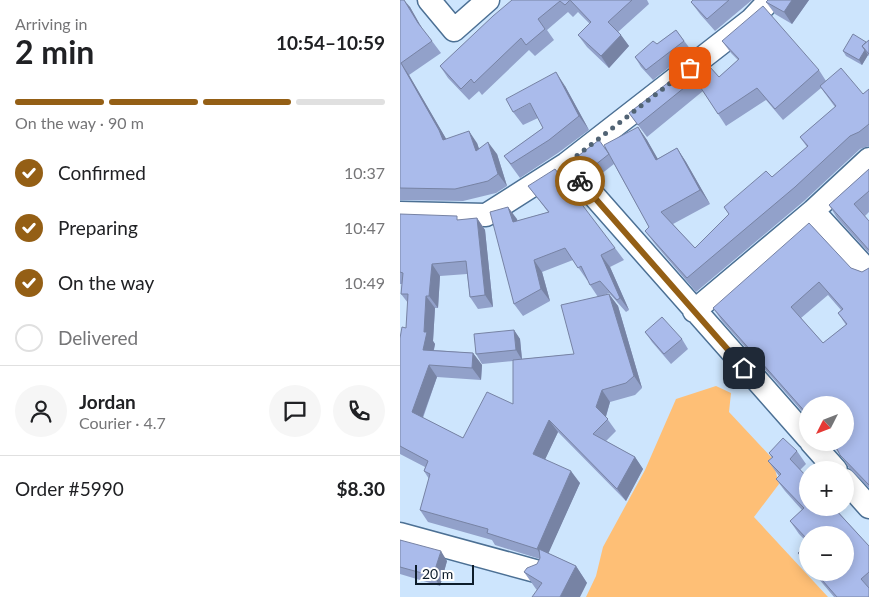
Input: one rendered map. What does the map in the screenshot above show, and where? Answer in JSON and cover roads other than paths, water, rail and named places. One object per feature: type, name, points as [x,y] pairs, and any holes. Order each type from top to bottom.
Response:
[{"type":"street","points":[[429,0],[454,30],[488,0]]},
{"type":"street","points":[[400,213],[486,214],[566,164],[751,20],[770,0]]},
{"type":"street","points":[[694,311],[813,210],[869,159]]},
{"type":"street","points":[[566,164],[799,428]]},
{"type":"street","points":[[813,210],[869,272]]},
{"type":"street","points":[[819,451],[828,461]]},
{"type":"street","points":[[854,490],[869,507]]},
{"type":"street","points":[[400,534],[540,572]]}]
